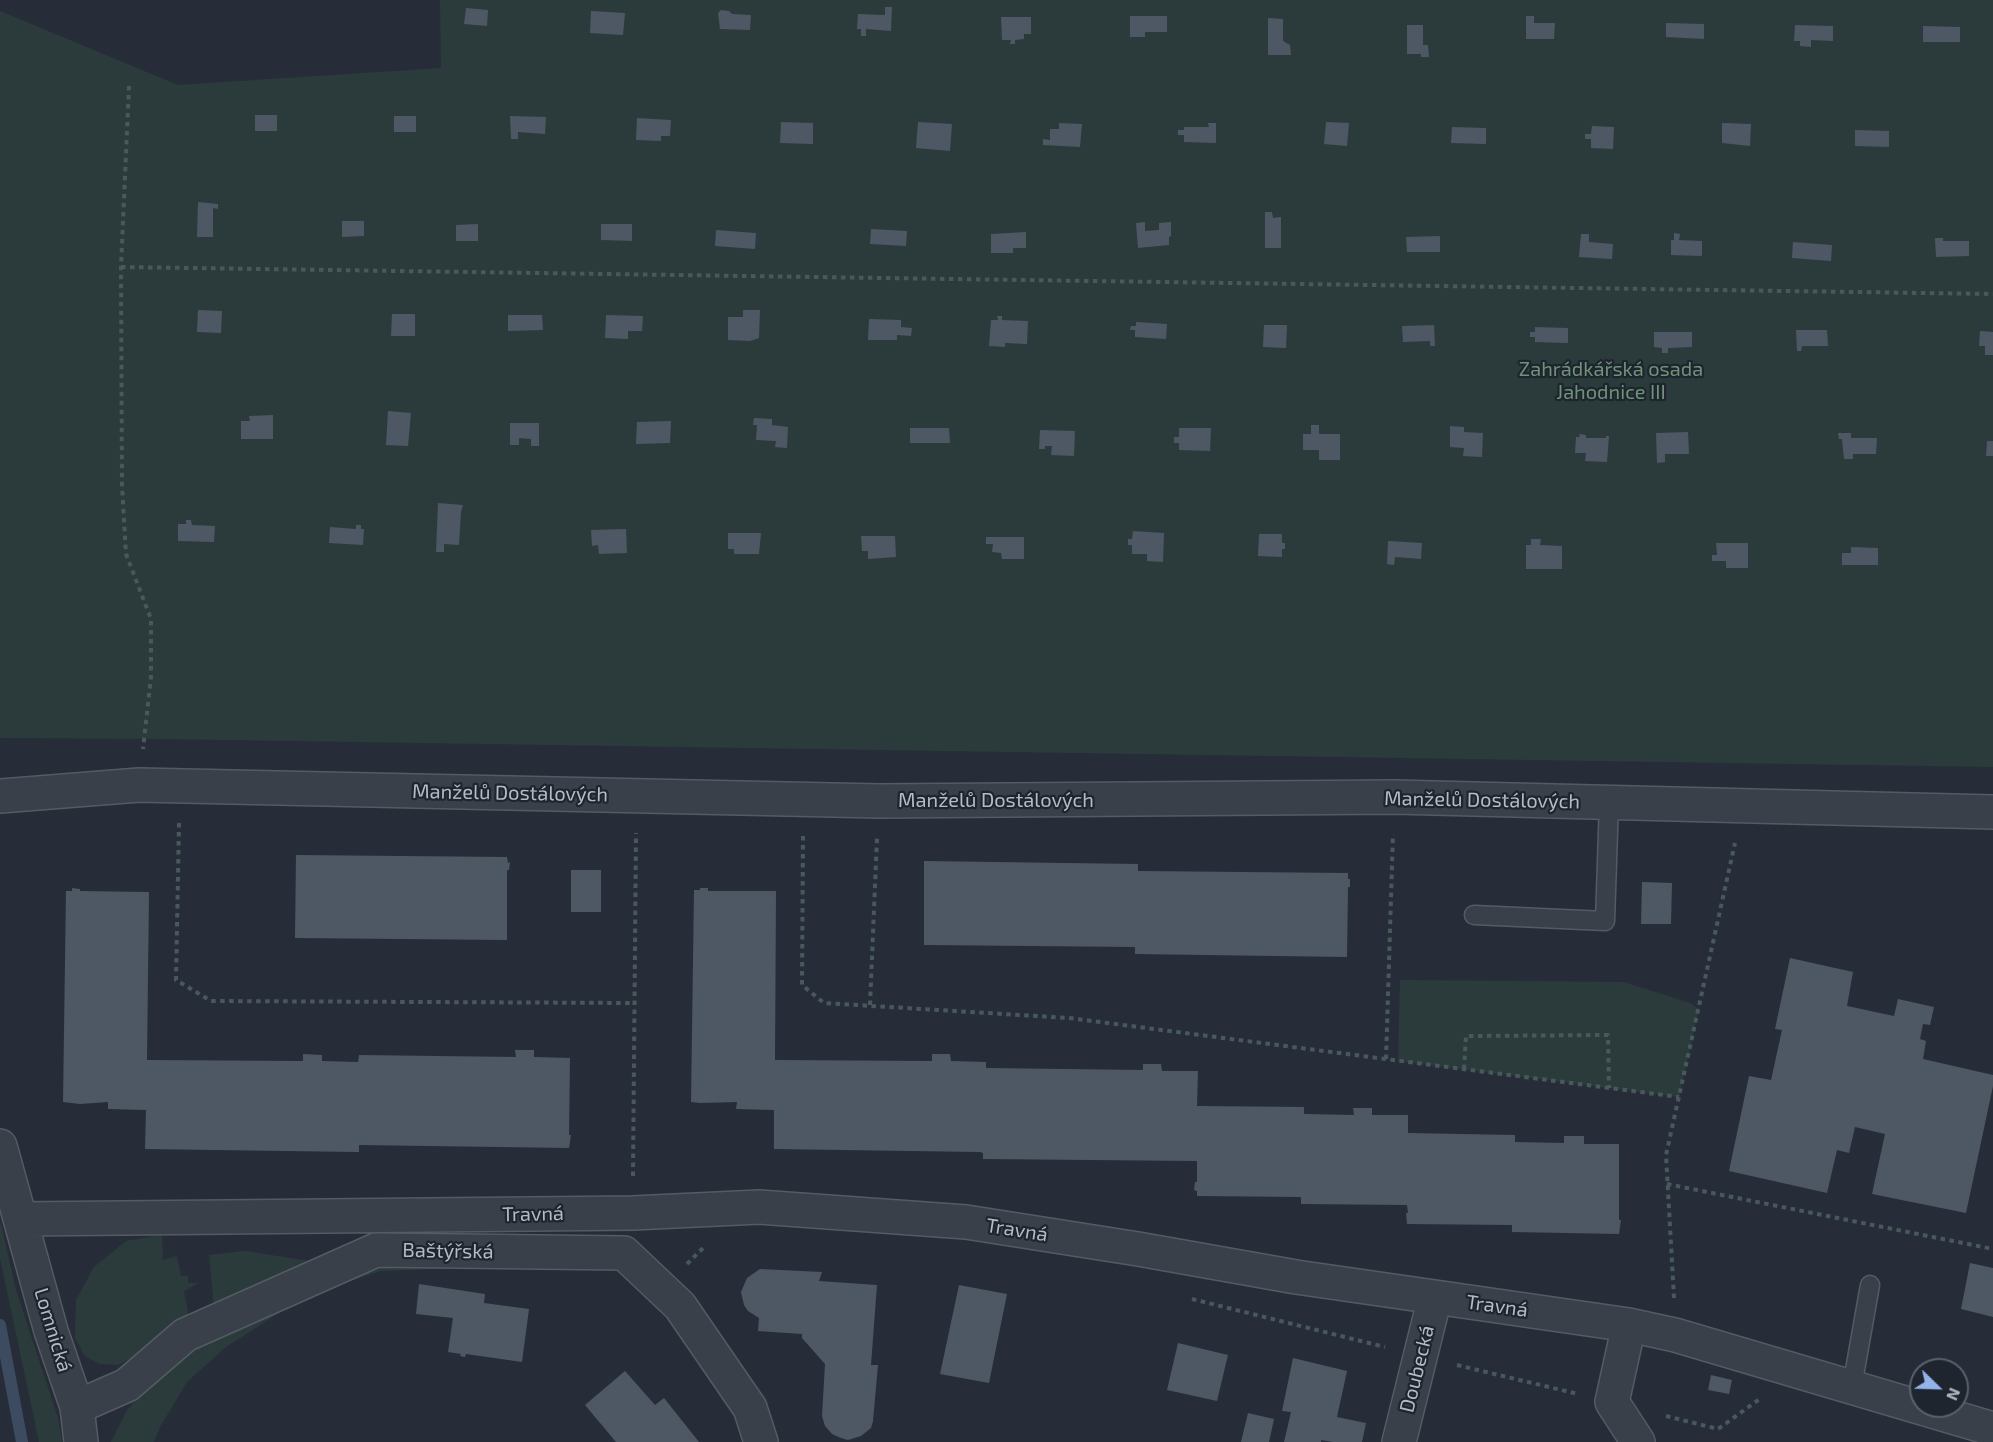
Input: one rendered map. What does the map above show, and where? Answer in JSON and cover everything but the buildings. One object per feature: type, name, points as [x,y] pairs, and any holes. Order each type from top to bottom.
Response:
[{"type":"street","name":"Manželů Dostálových","points":[[0,796],[139,785],[879,801],[1394,797],[1993,812]]},
{"type":"street","name":"Lomnická","points":[[0,1146],[51,1331],[77,1407],[81,1442]]},
{"type":"street","name":"Travná","points":[[21,1219],[633,1213],[759,1208],[966,1222],[1296,1277],[1629,1326],[1675,1335],[1993,1429]]},
{"type":"street","name":"Baštýřská","points":[[77,1407],[127,1385],[185,1335],[376,1250],[624,1252],[680,1306],[750,1408],[761,1442]]},
{"type":"street","name":"Doubecká","points":[[1399,1442],[1435,1297]]},
{"type":"street","points":[[1629,1326],[1612,1402],[1638,1442]]},
{"type":"lane","points":[[1474,915],[1605,921],[1609,802]]},
{"type":"lane","points":[[1852,1387],[1870,1285]]},
{"type":"path","points":[[129,86],[121,267],[122,486],[126,554],[151,619],[151,677],[139,785]]},
{"type":"path","points":[[121,267],[1993,294]]},
{"type":"path","points":[[180,787],[176,980],[211,1000],[633,1003]]},
{"type":"path","points":[[633,1213],[633,1003],[637,796]]},
{"type":"path","points":[[1386,1059],[1394,797]]},
{"type":"path","points":[[803,799],[802,985],[824,1003],[1069,1018],[1679,1097]]},
{"type":"path","points":[[870,1005],[879,801]]},
{"type":"path","points":[[1675,1335],[1666,1155],[1744,805]]},
{"type":"path","points":[[1464,1069],[1466,1036],[1608,1035],[1609,1088]]},
{"type":"path","points":[[1667,1184],[1993,1249]]},
{"type":"path","points":[[680,1306],[687,1264],[709,1242]]},
{"type":"green space","name":"Zahrádkářská osada Jahodnice III","points":[[440,0],[1993,0],[1993,767],[0,738],[0,11],[178,85],[441,68]]},
{"type":"green space","points":[[1400,980],[1624,982],[1690,1003],[1699,1009],[1679,1097],[1398,1061]]},
{"type":"green space","points":[[0,1219],[16,1290],[58,1418],[62,1442],[39,1442],[0,1258]]},
{"type":"green space","points":[[162,1235],[163,1260],[177,1256],[181,1276],[188,1276],[188,1283],[199,1283],[184,1291],[189,1318],[135,1356],[118,1365],[100,1364],[85,1356],[75,1338],[76,1300],[94,1267],[126,1241]]},
{"type":"green space","points":[[245,1251],[316,1262],[214,1307],[209,1255]]},
{"type":"green space","points":[[405,1261],[438,1269],[381,1271],[332,1287],[285,1309],[226,1347],[187,1382],[160,1427],[154,1442],[111,1442],[127,1410],[163,1370],[206,1341],[357,1274]]},
{"type":"waterway","points":[[0,1325],[22,1442]]}]
